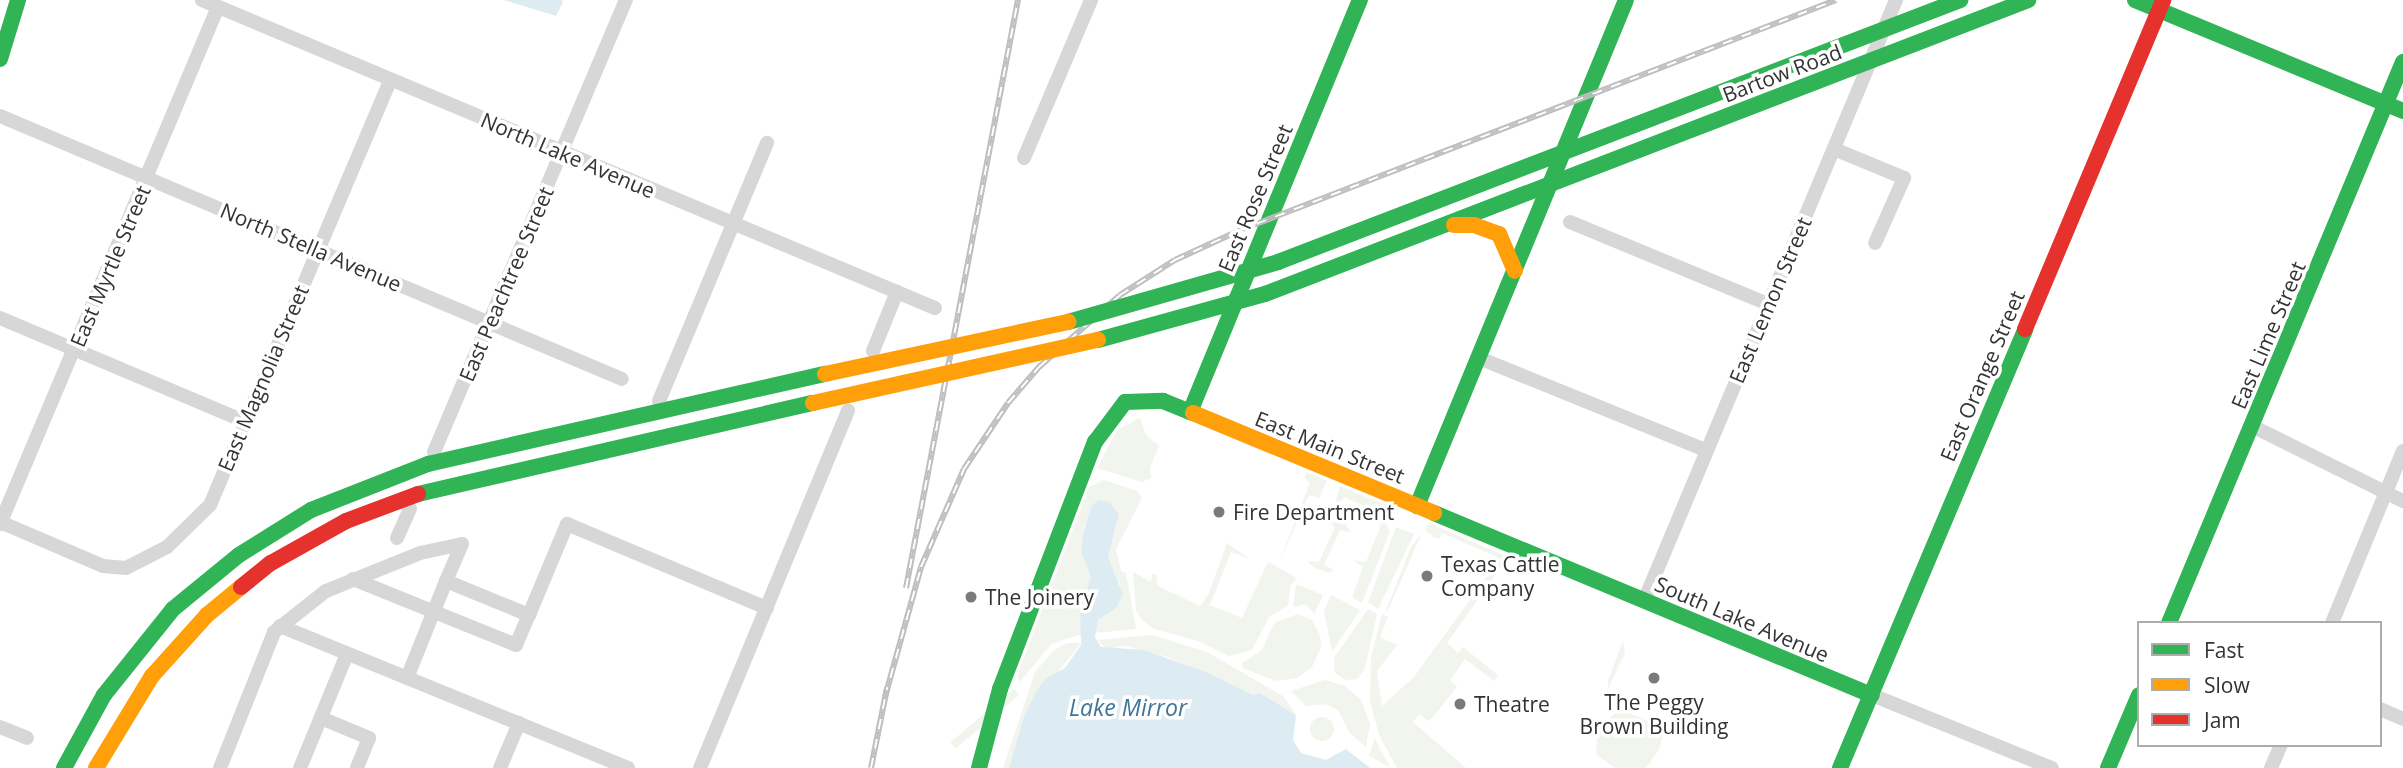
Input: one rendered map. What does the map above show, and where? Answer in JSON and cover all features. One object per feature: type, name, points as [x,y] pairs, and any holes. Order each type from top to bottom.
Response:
[{"type":"main road","name":"East Rose Street","points":[[1190,412],[1360,0]]},
{"type":"main road","name":"East Main Street","points":[[979,768],[1000,689],[1095,442],[1125,402],[1145,398],[1190,412],[1417,506],[1626,0]]},
{"type":"main road","name":"Bartow Road","points":[[64,768],[104,695],[173,609],[239,555],[311,510],[350,491],[428,464],[824,374],[1054,326],[1278,262],[1960,0]]},
{"type":"main road","name":"Bartow Road","points":[[96,768],[152,676],[199,623],[271,563],[337,526],[430,490],[1109,337],[1265,294],[2028,0]]},
{"type":"main road","points":[[2135,0],[2161,5],[2403,111]]},
{"type":"main road","points":[[0,26],[17,2]]},
{"type":"main road","points":[[0,59],[17,2]]},
{"type":"main road","name":"East Orange Street","points":[[1840,768],[2161,5]]},
{"type":"main road","name":"East Lime Street","points":[[2170,621],[2403,62]]},
{"type":"main road","points":[[1447,225],[1474,225],[1499,234],[1515,271]]},
{"type":"main road","name":"South Lake Avenue","points":[[1417,506],[1872,695]]},
{"type":"main road","points":[[2108,768],[2137,700]]},
{"type":"street","name":"North Lake Avenue","points":[[202,0],[935,308]]},
{"type":"street","name":"East Peachtree Street","points":[[434,452],[626,0]]},
{"type":"street","points":[[1024,158],[1091,0]]},
{"type":"street","name":"East Lemon Street","points":[[1644,601],[1896,0]]},
{"type":"street","name":"East Myrtle Street","points":[[0,523],[218,7]]},
{"type":"street","name":"East Magnolia Street","points":[[0,523],[103,566],[126,568],[167,547],[210,505],[390,80]]},
{"type":"street","name":"North Stella Avenue","points":[[0,116],[622,379]]},
{"type":"street","points":[[659,401],[767,143]]},
{"type":"street","points":[[1834,149],[1904,178],[1875,243]]},
{"type":"street","points":[[1570,222],[1769,303]]},
{"type":"street","points":[[873,351],[897,292]]},
{"type":"street","points":[[0,318],[244,421]]},
{"type":"street","points":[[1479,358],[1706,450]]},
{"type":"street","points":[[700,768],[848,410]]},
{"type":"street","points":[[2252,426],[2403,501]]},
{"type":"street","points":[[2333,621],[2403,451]]},
{"type":"street","points":[[397,538],[410,509]]},
{"type":"street","points":[[354,579],[516,645],[568,524],[767,608]]},
{"type":"street","points":[[220,768],[269,643],[280,626],[327,591],[420,553],[462,544],[407,678]]},
{"type":"street","points":[[446,581],[529,615]]},
{"type":"street","points":[[280,626],[628,768]]},
{"type":"street","points":[[300,768],[347,653]]},
{"type":"street","name":"South Lake Avenue","points":[[1872,695],[2052,768]]},
{"type":"street","points":[[2382,710],[2403,719]]},
{"type":"street","points":[[321,718],[369,738],[357,768]]},
{"type":"street","points":[[500,768],[519,723]]},
{"type":"street","points":[[0,727],[27,738]]},
{"type":"street","points":[[2272,768],[2280,747]]},
{"type":"shaded area","points":[[1140,418],[1146,435],[1159,446],[1150,468],[1151,478],[1142,482],[1097,468],[1117,430]]},
{"type":"shaded area","points":[[1307,472],[1327,481],[1319,498],[1309,495],[1278,565],[1310,483],[1304,477]]},
{"type":"shaded area","points":[[1104,480],[1137,491],[1142,498],[1116,549],[1121,571],[1126,573],[1136,629],[1095,633],[1098,620],[1116,608],[1121,587],[1108,557],[1117,523],[1085,523],[1081,552],[1091,577],[1080,610],[1082,634],[1051,644],[1020,682],[1017,676],[1089,487]]},
{"type":"shaded area","points":[[1340,486],[1388,506],[1384,520],[1390,531],[1362,603],[1352,597],[1363,567],[1353,560],[1366,562],[1381,525],[1370,519],[1374,510],[1344,497],[1339,507],[1335,504]]},
{"type":"shaded area","points":[[1326,520],[1345,524],[1351,532],[1340,530],[1324,565],[1334,570],[1329,573],[1313,567],[1308,561],[1319,562],[1335,527]]},
{"type":"shaded area","points":[[1429,523],[1508,557],[1447,643],[1458,653],[1463,647],[1498,675],[1494,681],[1465,659],[1450,680],[1457,687],[1438,711],[1429,721],[1419,714],[1413,722],[1466,768],[1397,768],[1379,735],[1370,701],[1371,657],[1382,614],[1388,617],[1380,637],[1397,645],[1377,671],[1382,706],[1414,677],[1496,564],[1497,557],[1442,533],[1439,539],[1434,537],[1425,530]]},
{"type":"shaded area","points":[[1396,527],[1414,534],[1378,609],[1368,602]]},
{"type":"shaded area","points":[[1422,533],[1389,608],[1385,613],[1411,547]]},
{"type":"shaded area","points":[[1227,543],[1250,559],[1231,552],[1210,605],[1242,618],[1268,562],[1297,578],[1290,586],[1288,606],[1269,617],[1252,650],[1229,656],[1198,641],[1154,629],[1142,620],[1136,611],[1133,572],[1151,582],[1152,574],[1156,574],[1158,586],[1200,606],[1209,593]]},
{"type":"shaded area","points":[[1296,584],[1323,595],[1314,614],[1306,604],[1293,607]]},
{"type":"shaded area","points":[[1331,595],[1360,610],[1332,652],[1324,611]]},
{"type":"shaded area","points":[[1368,609],[1377,614],[1365,668],[1357,679],[1345,680],[1335,673],[1334,658]]},
{"type":"shaded area","points":[[1298,614],[1312,620],[1320,635],[1321,647],[1312,667],[1297,678],[1276,681],[1242,668],[1242,663],[1262,650],[1274,623]]},
{"type":"shaded area","points":[[1152,635],[1207,652],[1283,696],[1296,715],[1260,693],[1253,695],[1168,657],[1126,646],[1106,649],[1098,640]]},
{"type":"shaded area","points":[[1623,640],[1625,653],[1608,689],[1608,681]]},
{"type":"shaded area","points":[[1067,643],[1081,643],[1025,713],[1009,768],[1003,768],[1035,672],[1053,651]]},
{"type":"shaded area","points":[[1325,680],[1345,686],[1361,700],[1370,723],[1366,747],[1349,732],[1338,710],[1325,704],[1306,706],[1291,691]]},
{"type":"shaded area","points":[[1014,689],[1019,695],[956,748],[950,742]]},
{"type":"shaded area","points":[[1619,709],[1664,728],[1660,748],[1646,768],[1615,768],[1596,754],[1598,730]]},
{"type":"shaded area","points":[[1322,717],[1331,720],[1334,729],[1331,738],[1322,741],[1313,738],[1310,729],[1313,720]]},
{"type":"shaded area","points":[[1375,738],[1382,753],[1391,768],[1369,756]]},
{"type":"water","points":[[504,0],[561,0],[563,2],[556,16]]},
{"type":"water","name":"Lake Mirror","points":[[1098,500],[1109,502],[1119,514],[1108,557],[1123,594],[1116,608],[1098,620],[1095,637],[1101,647],[1144,650],[1206,672],[1253,695],[1260,693],[1296,715],[1293,740],[1301,753],[1326,760],[1346,749],[1370,768],[1009,768],[1025,713],[1038,689],[1045,679],[1065,668],[1081,645],[1080,610],[1091,577],[1081,552],[1091,507]]},
{"type":"railway","points":[[906,588],[1018,0]]},
{"type":"railway","points":[[885,697],[921,567],[964,469],[1008,403],[1039,367],[1120,295],[1175,260],[1238,231],[1836,0]]},
{"type":"railway","points":[[871,768],[887,688]]},
{"type":"traffic: fast","points":[[0,59],[18,0]]},
{"type":"traffic: fast","points":[[1190,412],[1360,0]]},
{"type":"traffic: fast","points":[[1417,506],[1626,0]]},
{"type":"traffic: fast","points":[[1278,262],[1960,0]]},
{"type":"traffic: fast","points":[[1265,294],[2028,0]]},
{"type":"traffic: fast","points":[[2135,0],[2403,111]]},
{"type":"traffic: fast","points":[[2170,621],[2403,62]]},
{"type":"traffic: fast","points":[[1068,322],[1278,262]]},
{"type":"traffic: fast","points":[[1098,340],[1265,294]]},
{"type":"traffic: fast","points":[[1840,768],[2025,329]]},
{"type":"traffic: fast","points":[[64,768],[104,695],[173,609],[239,555],[311,510],[428,464],[825,374]]},
{"type":"traffic: fast","points":[[979,768],[1000,689],[1095,442],[1125,402],[1163,401],[1193,413]]},
{"type":"traffic: fast","points":[[418,494],[813,403]]},
{"type":"traffic: fast","points":[[1434,513],[1872,695]]},
{"type":"traffic: fast","points":[[2108,768],[2137,700]]},
{"type":"traffic: slow","points":[[1454,225],[1474,225],[1499,234],[1515,271]]},
{"type":"traffic: slow","points":[[825,374],[1068,322]]},
{"type":"traffic: slow","points":[[813,403],[1098,340]]},
{"type":"traffic: slow","points":[[1193,413],[1434,513]]},
{"type":"traffic: slow","points":[[96,768],[152,676],[207,615],[241,587]]},
{"type":"traffic: jam","points":[[2025,329],[2163,0]]},
{"type":"traffic: jam","points":[[241,587],[271,563],[346,521],[418,494]]},
{"type":"place","name":"Fire Department","points":[[1219,512]]},
{"type":"place","name":"Texas Cattle Company","points":[[1427,576]]},
{"type":"place","name":"The Joinery","points":[[971,597]]},
{"type":"place","name":"The Peggy Brown Building","points":[[1654,678]]},
{"type":"place","name":"Theatre","points":[[1460,704]]}]
